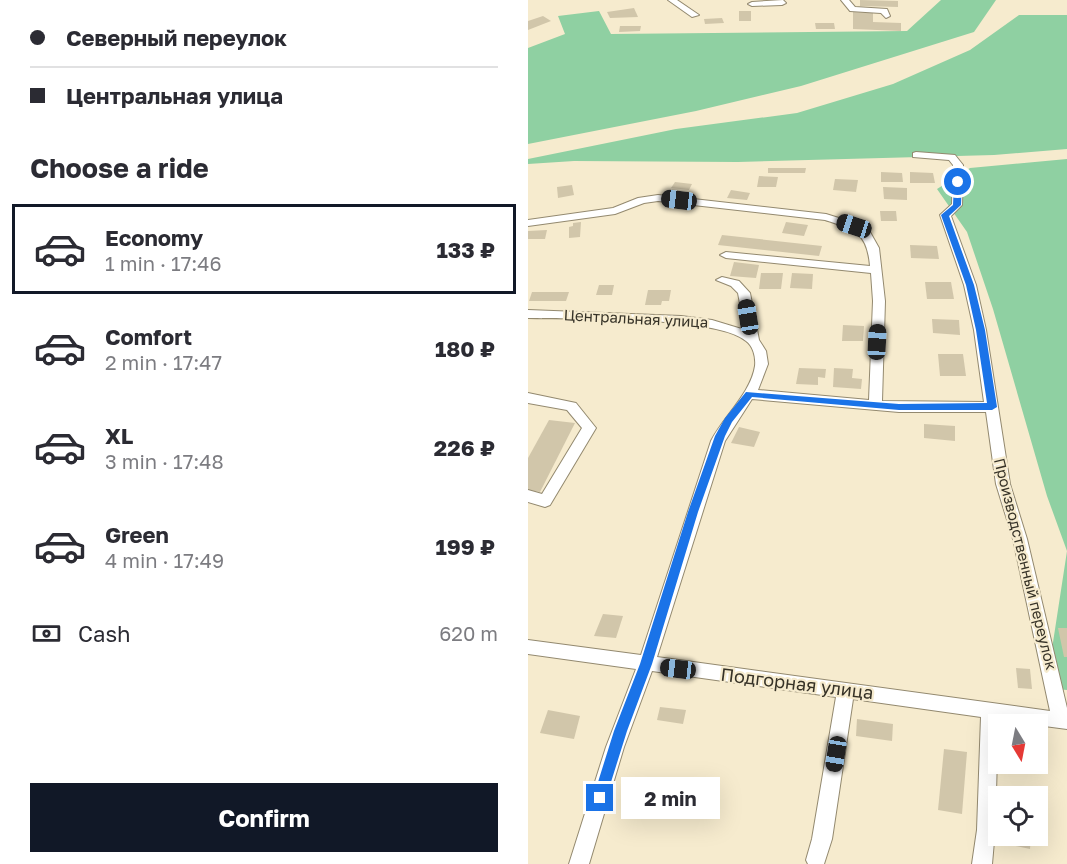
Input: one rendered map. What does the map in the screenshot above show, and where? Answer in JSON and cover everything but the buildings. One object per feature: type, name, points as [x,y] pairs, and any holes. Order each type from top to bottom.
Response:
[{"type":"street","points":[[672,0],[695,15]]},
{"type":"street","points":[[752,4],[782,3],[778,0]]},
{"type":"street","points":[[845,0],[853,9],[884,11],[886,16]]},
{"type":"street","name":"Производственный переулок","points":[[916,155],[952,157],[958,165],[957,205],[945,215],[970,285],[980,330],[1003,484],[1020,538],[1064,720]]},
{"type":"street","points":[[528,223],[615,211],[642,200],[658,198],[826,218],[854,226],[866,234],[874,248],[879,301],[875,404]]},
{"type":"street","points":[[726,255],[876,270]]},
{"type":"street","points":[[579,864],[621,731],[646,664],[693,512],[720,436],[728,420],[749,394],[761,373],[762,361],[753,339],[744,293],[741,287],[722,280]]},
{"type":"street","name":"Центральная улица","points":[[528,314],[699,320],[743,330],[753,339]]},
{"type":"street","points":[[749,394],[899,407],[992,407]]},
{"type":"street","points":[[528,398],[571,406],[589,428],[545,501],[528,496]]},
{"type":"street","name":"Подгорная улица","points":[[528,647],[1064,720]]},
{"type":"street","points":[[816,860],[822,839],[846,691]]},
{"type":"street","points":[[982,864],[986,830],[990,710]]},
{"type":"green space","points":[[941,0],[996,0],[974,32],[801,86],[696,111],[528,144],[528,48],[565,34],[558,16],[599,11],[611,34],[907,31]]},
{"type":"green space","points":[[1019,15],[1067,15],[1067,149],[994,155],[738,162],[574,161],[528,164],[528,159],[676,129],[797,113],[893,84],[970,50]]},
{"type":"green space","points":[[1067,159],[1067,551],[1047,496],[993,309],[967,232],[937,189],[970,168]]},
{"type":"green space","points":[[1067,551],[1067,690],[1046,688]]},
{"type":"route","points":[[600,798],[720,436],[728,420],[749,394],[899,407],[992,407],[980,330],[970,285],[945,215],[957,205],[958,182]]}]
